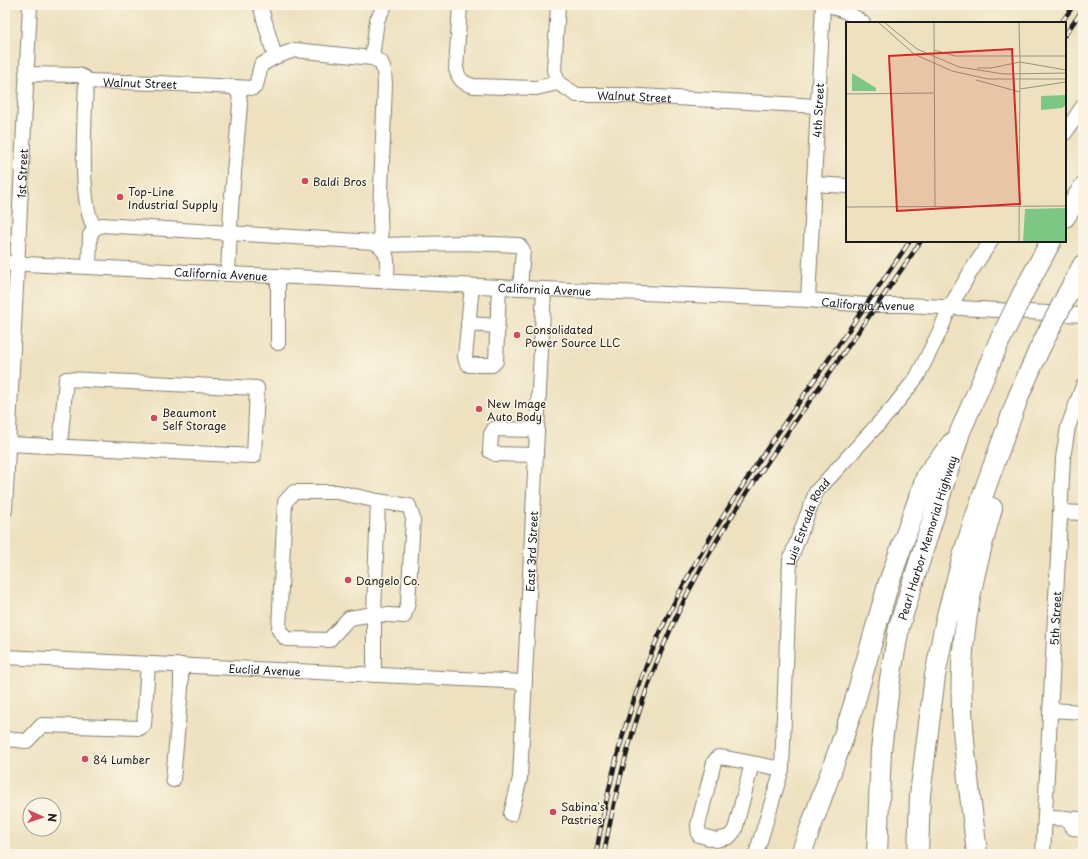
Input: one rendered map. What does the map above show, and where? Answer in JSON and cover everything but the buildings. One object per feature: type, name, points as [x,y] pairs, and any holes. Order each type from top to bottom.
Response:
[{"type":"highway","points":[[1066,215],[1083,188]]},
{"type":"highway","name":"Pearl Harbor Memorial Highway","points":[[876,854],[881,750],[898,627],[960,432],[999,342],[1050,242]]},
{"type":"highway","points":[[918,854],[920,796],[935,676],[946,618],[966,546],[1008,426],[1035,359],[1066,294],[1083,265]]},
{"type":"highway","points":[[977,854],[962,708],[963,651],[969,602],[981,548],[1035,359]]},
{"type":"highway","points":[[801,854],[841,744],[855,701],[888,585],[927,475],[960,432]]},
{"type":"street","name":"1st Street","points":[[5,510],[8,444],[11,263],[30,5]]},
{"type":"street","points":[[260,5],[275,57],[295,50],[372,58],[381,62],[384,71],[385,84],[380,215],[381,246]]},
{"type":"street","points":[[372,58],[376,20],[385,5]]},
{"type":"street","points":[[460,5],[456,69],[458,76],[466,84],[474,86],[536,88],[558,83],[554,70],[558,5]]},
{"type":"street","name":"4th Street","points":[[808,300],[823,5]]},
{"type":"street","points":[[830,5],[847,12],[862,22]]},
{"type":"street","name":"Walnut Street","points":[[26,74],[79,75],[85,78],[86,81],[253,88],[256,86],[261,65],[275,57]]},
{"type":"street","points":[[86,81],[84,152],[87,208],[91,223],[95,228]]},
{"type":"street","name":"Walnut Street","points":[[558,83],[576,95],[623,95],[818,106]]},
{"type":"street","points":[[228,274],[231,207],[240,104],[235,88]]},
{"type":"street","points":[[1066,131],[1083,106]]},
{"type":"street","points":[[814,184],[846,186]]},
{"type":"street","points":[[89,267],[90,235],[95,228],[102,225],[374,242],[381,246],[385,251],[387,258],[387,281]]},
{"type":"street","name":"Luis Estrada Road","points":[[756,854],[782,769],[790,560],[816,492],[891,410],[917,377],[950,307],[990,242]]},
{"type":"street","points":[[381,246],[461,243],[518,245],[523,250],[520,288]]},
{"type":"street","name":"California Avenue","points":[[11,263],[472,286],[808,300],[866,305],[950,307],[1083,315]]},
{"type":"street","points":[[278,276],[278,343]]},
{"type":"street","points":[[472,286],[465,357],[469,365],[495,364],[499,287]]},
{"type":"street","name":"East 3rd Street","points":[[511,814],[520,778],[544,289]]},
{"type":"street","points":[[468,324],[497,326]]},
{"type":"street","points":[[8,444],[254,456],[257,388],[66,379],[60,446]]},
{"type":"street","name":"5th Street","points":[[1043,854],[1063,458],[1068,426],[1083,386]]},
{"type":"street","points":[[536,455],[495,454],[490,451],[491,434],[494,429],[537,430]]},
{"type":"street","points":[[294,492],[337,492],[378,501],[409,506],[413,519],[408,603],[404,616],[374,614],[349,618],[329,640],[286,639],[279,630],[285,502],[294,492]]},
{"type":"street","points":[[374,675],[374,614],[378,501]]},
{"type":"street","points":[[1060,512],[1083,513]]},
{"type":"street","name":"Euclid Avenue","points":[[5,657],[525,682]]},
{"type":"street","points":[[5,739],[27,741],[42,725],[140,728],[144,725],[148,664]]},
{"type":"street","points":[[173,780],[181,688],[181,665]]},
{"type":"street","points":[[1050,710],[1083,712]]},
{"type":"street","points":[[752,763],[735,830],[729,837],[716,840],[699,835],[698,825],[714,762],[718,758],[752,763],[782,769]]},
{"type":"street","points":[[1045,818],[1083,819]]},
{"type":"street","points":[[1066,818],[1073,828],[1083,829]]},
{"type":"railway","points":[[1062,22],[1074,5]]},
{"type":"railway","points":[[1066,34],[1083,9]]},
{"type":"railway","points":[[596,854],[616,759],[635,697],[658,637],[685,581],[714,530],[778,432],[909,242]]},
{"type":"railway","points":[[604,854],[617,792],[633,731],[653,671],[691,587],[719,537],[750,488],[920,242]]},
{"type":"place","name":"Baldi Bros","points":[[305,181]]},
{"type":"place","name":"Top-Line Industrial Supply","points":[[120,197]]},
{"type":"place","name":"Consolidated Power Source LLC","points":[[517,335]]},
{"type":"place","name":"New Image Auto Body","points":[[479,409]]},
{"type":"place","name":"Beaumont Self Storage","points":[[154,418]]},
{"type":"place","name":"Dangelo Co.","points":[[348,580]]},
{"type":"place","name":"84 Lumber","points":[[85,759]]},
{"type":"place","name":"Sabina's Pastries","points":[[553,812]]}]
